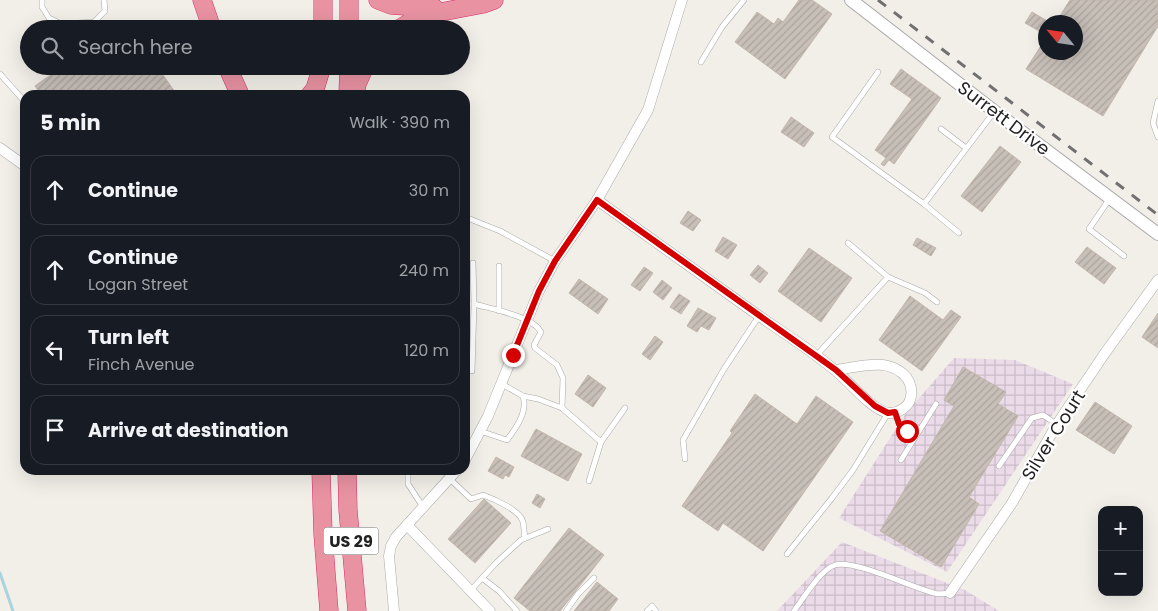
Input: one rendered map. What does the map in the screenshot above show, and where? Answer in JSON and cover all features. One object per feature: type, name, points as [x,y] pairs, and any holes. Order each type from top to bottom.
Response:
[{"type":"highway","points":[[202,0],[209,20]]},
{"type":"highway","points":[[323,0],[323,20]]},
{"type":"highway","points":[[349,20],[350,0]]},
{"type":"highway","points":[[378,0],[391,5],[454,9]]},
{"type":"highway","points":[[414,20],[420,16],[483,4],[494,0]]},
{"type":"highway","points":[[232,75],[239,90]]},
{"type":"highway","points":[[314,90],[319,75]]},
{"type":"highway","points":[[322,75],[322,90]]},
{"type":"highway","points":[[348,90],[349,75]]},
{"type":"highway","points":[[356,90],[361,75]]},
{"type":"highway","name":"US 29","points":[[321,475],[323,534],[329,611]]},
{"type":"highway","name":"US 29","points":[[347,475],[348,510],[357,611]]},
{"type":"street","points":[[470,450],[502,384],[539,291],[555,261],[597,200],[648,110],[682,0]]},
{"type":"street","name":"Surrett Drive","points":[[851,0],[994,111],[1158,234]]},
{"type":"street","points":[[0,148],[20,162]]},
{"type":"street","points":[[597,200],[836,370],[875,406],[892,412],[907,406],[910,400],[912,392],[908,381],[898,370],[876,364],[836,370]]},
{"type":"street","name":"Silver Court","points":[[950,593],[1012,503],[1057,424],[1158,280]]},
{"type":"street","points":[[394,611],[389,556],[391,546],[407,525],[453,475]]},
{"type":"street","points":[[407,525],[490,611]]},
{"type":"lane","points":[[42,0],[42,7],[49,18],[53,20]]},
{"type":"lane","points":[[96,20],[105,11],[104,0]]},
{"type":"lane","points":[[701,62],[722,26],[744,0]]},
{"type":"lane","points":[[878,72],[832,137],[924,204],[959,233]]},
{"type":"lane","points":[[0,74],[20,96]]},
{"type":"lane","points":[[1158,101],[1153,123],[1158,137]]},
{"type":"lane","points":[[924,204],[994,111]]},
{"type":"lane","points":[[941,128],[966,148]]},
{"type":"lane","points":[[1110,198],[1089,229],[1124,256]]},
{"type":"lane","points":[[470,219],[500,231],[555,261]]},
{"type":"lane","points":[[848,243],[888,277],[925,293],[938,302]]},
{"type":"lane","points":[[472,371],[473,263]]},
{"type":"lane","points":[[498,311],[499,266]]},
{"type":"lane","points":[[816,356],[888,277]]},
{"type":"lane","points":[[474,304],[527,320],[540,329],[541,332],[534,345],[535,348],[557,365],[563,378],[562,408]]},
{"type":"lane","points":[[685,460],[683,440],[724,369],[760,316]]},
{"type":"lane","points":[[502,384],[523,396],[538,399],[562,408],[601,442]]},
{"type":"lane","points":[[480,431],[506,440],[515,430],[523,415],[525,402],[523,396]]},
{"type":"lane","points":[[901,460],[936,404]]},
{"type":"lane","points":[[589,481],[601,442],[625,408]]},
{"type":"lane","points":[[787,554],[853,470],[892,412],[899,424],[916,437]]},
{"type":"lane","points":[[999,466],[1032,418],[1043,415],[1057,424]]},
{"type":"lane","points":[[408,475],[408,484],[423,508]]},
{"type":"lane","points":[[450,479],[470,499],[483,495],[501,502],[511,509],[523,520],[525,538]]},
{"type":"lane","points":[[471,590],[520,540],[548,529]]},
{"type":"lane","points":[[794,611],[819,579],[834,565],[845,565],[871,571],[936,594],[950,593]]},
{"type":"lane","points":[[482,578],[499,591],[517,611]]},
{"type":"lane","points":[[566,611],[578,594],[594,578]]},
{"type":"lane","points":[[647,611],[652,606],[656,611]]},
{"type":"shaded area","points":[[954,358],[1015,360],[1073,384],[947,572],[839,518],[906,413]]},
{"type":"shaded area","points":[[842,542],[965,590],[999,611],[777,611]]},
{"type":"building","points":[[799,0],[812,0],[832,14],[785,79],[735,42],[757,12],[774,24],[778,18],[783,22]]},
{"type":"building","points":[[1070,0],[1158,0],[1158,26],[1103,116],[1026,69],[1038,50],[1038,60],[1083,60],[1083,15],[1060,15]]},
{"type":"building","points":[[1032,12],[1038,16],[1038,30],[1025,23]]},
{"type":"building","points":[[901,69],[941,98],[894,164],[889,160],[884,166],[881,164],[886,158],[875,150],[912,99],[890,84]]},
{"type":"building","points":[[50,75],[163,75],[174,90],[38,90],[35,86]]},
{"type":"building","points":[[791,117],[814,133],[804,147],[781,132]]},
{"type":"building","points":[[1000,146],[1021,162],[982,212],[961,196]]},
{"type":"building","points":[[688,211],[701,220],[693,231],[680,223]]},
{"type":"building","points":[[723,237],[737,245],[728,259],[715,251]]},
{"type":"building","points":[[917,238],[936,248],[931,256],[913,245]]},
{"type":"building","points":[[1087,247],[1116,268],[1104,284],[1075,262]]},
{"type":"building","points":[[809,248],[852,278],[821,322],[778,291]]},
{"type":"building","points":[[758,265],[768,273],[760,283],[750,275]]},
{"type":"building","points":[[644,267],[653,273],[640,291],[631,285]]},
{"type":"building","points":[[579,279],[608,299],[598,314],[569,293]]},
{"type":"building","points":[[662,280],[672,288],[663,300],[653,292]]},
{"type":"building","points":[[679,294],[690,301],[681,314],[670,307]]},
{"type":"building","points":[[910,296],[943,320],[951,310],[961,317],[922,371],[879,340]]},
{"type":"building","points":[[698,308],[716,318],[709,330],[701,326],[697,332],[687,326]]},
{"type":"building","points":[[1158,313],[1158,348],[1142,337]]},
{"type":"building","points":[[655,336],[663,342],[650,360],[642,354]]},
{"type":"building","points":[[963,367],[1006,392],[998,404],[1018,416],[969,497],[979,504],[941,567],[880,531],[954,406],[944,400]]},
{"type":"building","points":[[588,375],[606,388],[593,407],[575,394]]},
{"type":"building","points":[[755,394],[797,424],[816,396],[853,422],[763,551],[723,523],[718,531],[682,506],[732,433],[730,431]]},
{"type":"building","points":[[1095,402],[1132,426],[1114,454],[1076,430]]},
{"type":"building","points":[[536,429],[582,454],[568,481],[521,456]]},
{"type":"building","points":[[496,457],[514,467],[509,477],[505,475],[503,479],[488,471]]},
{"type":"building","points":[[537,494],[545,499],[540,508],[532,503]]},
{"type":"building","points":[[484,499],[511,523],[475,563],[448,539]]},
{"type":"building","points":[[569,528],[604,555],[560,611],[530,611],[514,598]]},
{"type":"building","points":[[597,582],[618,599],[609,611],[574,611]]},
{"type":"waterway","points":[[0,573],[13,611]]},
{"type":"railway","points":[[878,0],[1158,215]]},
{"type":"route","points":[[513,355],[539,291],[555,261],[597,200],[836,370],[875,406],[888,413],[895,412],[899,424],[907,431]]}]
